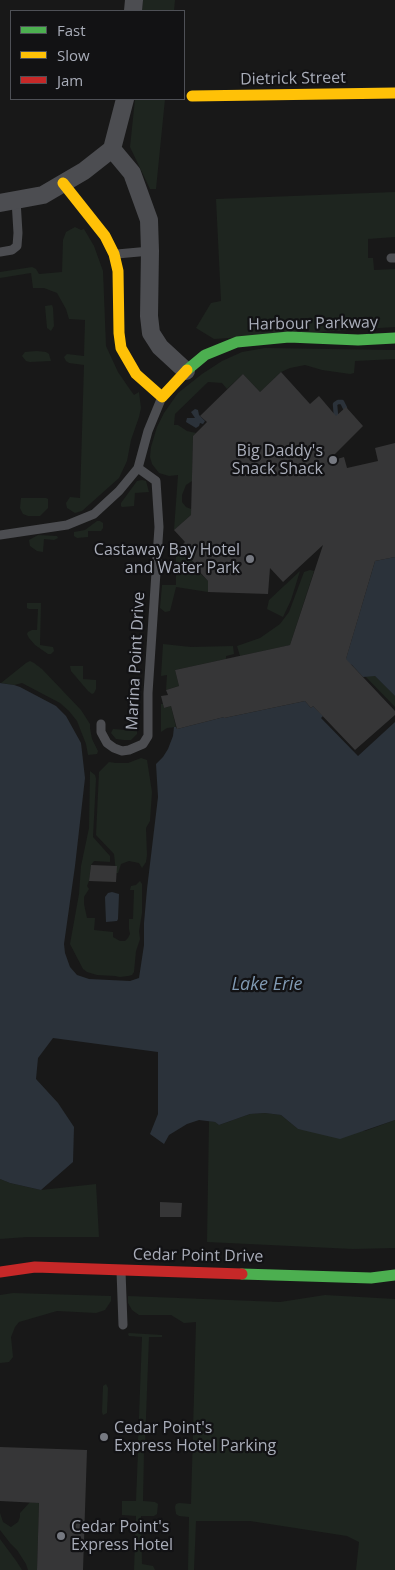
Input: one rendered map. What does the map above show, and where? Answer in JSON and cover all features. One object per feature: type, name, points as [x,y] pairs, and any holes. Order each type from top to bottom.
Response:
[{"type":"street","name":"Dietrick Street","points":[[192,96],[395,93]]},
{"type":"street","points":[[8,202],[43,195],[84,171],[112,149],[125,100]]},
{"type":"street","points":[[112,149],[132,173],[148,220],[150,251],[149,316],[151,333],[160,347],[186,372]]},
{"type":"street","points":[[63,183],[105,236],[114,254],[118,271],[121,348],[136,374],[162,397]]},
{"type":"street","name":"Harbour Parkway","points":[[162,397],[205,355],[237,342],[289,337],[358,340],[395,338]]},
{"type":"street","name":"Cedar Point Drive","points":[[0,1272],[35,1267],[371,1278],[395,1276]]},
{"type":"lane","points":[[0,252],[12,250],[17,246],[18,232],[8,202]]},
{"type":"lane","points":[[114,254],[150,251]]},
{"type":"lane","points":[[0,535],[67,526],[94,514],[119,491],[138,468],[148,431],[162,397]]},
{"type":"lane","name":"Marina Point Drive","points":[[101,724],[101,732],[107,743],[122,751],[143,744],[148,736],[148,693],[159,527],[156,481],[138,468]]},
{"type":"lane","points":[[121,1270],[123,1325]]},
{"type":"shaded area","points":[[143,0],[175,0],[174,10],[142,10]]},
{"type":"shaded area","points":[[135,100],[165,100],[156,189],[150,189],[130,147]]},
{"type":"shaded area","points":[[395,192],[395,237],[368,239],[368,258],[373,258],[374,270],[395,269],[395,327],[214,339],[196,328],[211,303],[221,301],[216,199]]},
{"type":"shaded area","points":[[75,227],[81,230],[84,229],[94,246],[103,271],[106,346],[118,372],[131,391],[134,395],[139,392],[141,408],[127,461],[119,478],[82,511],[75,513],[67,508],[66,503],[70,497],[80,498],[84,365],[69,363],[64,357],[67,354],[84,356],[85,320],[69,319],[57,293],[44,288],[33,288],[31,273],[0,278],[0,272],[32,267],[39,274],[62,272],[63,240],[66,232]]},
{"type":"shaded area","points":[[52,305],[54,326],[51,331],[47,328],[45,306]]},
{"type":"shaded area","points":[[265,348],[395,350],[395,359],[355,361],[354,373],[350,374],[322,370],[305,365],[290,368],[281,372],[260,392],[243,374],[227,389],[222,383],[208,382],[175,414],[174,425],[196,433],[193,436],[192,481],[186,485],[182,495],[182,502],[191,509],[191,515],[174,530],[178,475],[169,476],[159,473],[152,464],[150,457],[157,427],[164,413],[178,393],[222,361],[242,352]]},
{"type":"shaded area","points":[[37,351],[49,354],[51,361],[30,362],[26,361],[22,356],[25,352]]},
{"type":"shaded area","points":[[137,481],[146,481],[149,492],[135,493],[134,506],[122,507],[121,503]]},
{"type":"shaded area","points":[[21,498],[46,498],[48,499],[48,508],[40,516],[28,516],[23,514],[20,508]]},
{"type":"shaded area","points":[[97,521],[103,523],[101,531],[88,531],[88,537],[77,538],[74,536],[74,532],[85,530]]},
{"type":"shaded area","points":[[38,535],[57,536],[58,538],[54,540],[44,539],[43,552],[37,551],[30,546],[29,540]]},
{"type":"shaded area","points":[[184,550],[200,569],[198,571],[208,581],[208,592],[176,587],[170,611],[165,612],[160,608],[162,585],[176,585],[176,553]]},
{"type":"shaded area","points":[[300,571],[291,600],[283,617],[267,609],[269,600]]},
{"type":"shaded area","points":[[314,571],[290,645],[240,656],[237,646],[260,638],[280,624],[289,612],[304,572]]},
{"type":"shaded area","points":[[27,603],[41,603],[40,645],[53,647],[54,651],[51,654],[35,645],[27,634],[32,630],[37,630],[38,609],[27,608]]},
{"type":"shaded area","points":[[163,644],[191,647],[233,646],[234,654],[226,656],[226,659],[175,670],[179,686],[166,690],[167,675],[161,676]]},
{"type":"shaded area","points":[[30,661],[42,669],[81,710],[90,724],[92,739],[98,751],[97,754],[88,755],[77,721],[60,703],[22,683],[14,685],[1,683]]},
{"type":"shaded area","points":[[70,666],[83,666],[83,679],[96,680],[94,693],[92,694],[88,691],[71,671]]},
{"type":"shaded area","points":[[365,676],[375,676],[395,696],[395,707]]},
{"type":"shaded area","points":[[161,704],[163,704],[164,708],[171,706],[176,727],[167,728],[161,732]]},
{"type":"shaded area","points":[[113,729],[137,731],[137,734],[131,740],[116,739],[111,733]]},
{"type":"shaded area","points":[[141,758],[147,760],[152,792],[150,821],[146,828],[146,862],[142,868],[139,863],[129,861],[121,864],[118,873],[116,873],[114,854],[96,835],[99,772],[109,762],[128,763]]},
{"type":"shaded area","points":[[90,771],[95,775],[96,779],[93,837],[110,856],[110,862],[94,861],[91,865],[87,886],[89,889],[84,897],[87,918],[95,918],[94,930],[113,932],[113,937],[120,941],[125,941],[130,934],[129,919],[133,919],[134,890],[130,890],[131,886],[136,885],[140,881],[142,884],[140,939],[136,951],[134,972],[128,976],[97,975],[87,972],[83,969],[70,944],[79,894],[81,866],[89,828]]},
{"type":"shaded area","points":[[250,1114],[281,1115],[298,1129],[365,1131],[395,1120],[395,1248],[353,1249],[207,1242],[209,1121],[219,1125]]},
{"type":"shaded area","points":[[0,1179],[41,1190],[96,1184],[99,1237],[0,1239]]},
{"type":"shaded area","points":[[13,1293],[111,1296],[111,1301],[105,1310],[96,1313],[57,1311],[19,1322],[11,1337],[13,1357],[9,1362],[0,1363],[0,1295]]},
{"type":"shaded area","points":[[325,1295],[395,1299],[395,1570],[356,1570],[359,1542],[347,1536],[250,1521],[196,1521],[194,1570],[188,1570],[189,1517],[176,1514],[175,1507],[179,1503],[191,1504],[196,1322],[184,1323],[171,1315],[139,1315],[132,1310],[128,1303],[128,1296],[280,1302]]},
{"type":"shaded area","points":[[129,1333],[162,1335],[162,1337],[149,1337],[145,1444],[138,1443],[142,1337],[129,1336]]},
{"type":"shaded area","points":[[106,1384],[108,1388],[107,1413],[103,1415],[103,1386]]},
{"type":"shaded area","points":[[138,1451],[144,1452],[143,1501],[158,1504],[157,1514],[154,1516],[141,1516],[142,1564],[153,1566],[155,1570],[134,1570],[136,1516],[122,1515],[122,1501],[136,1501]]},
{"type":"shaded area","points":[[30,1502],[39,1503],[37,1570],[28,1570],[17,1550],[0,1530],[0,1513],[3,1522],[11,1527],[18,1522],[20,1513]]},
{"type":"shaded area","points":[[0,1539],[17,1562],[22,1570],[0,1570]]},
{"type":"water","points":[[195,409],[198,410],[199,415],[205,421],[196,428],[186,422],[187,418],[195,418],[191,412]]},
{"type":"water","points":[[395,557],[395,696],[375,676],[363,677],[352,665],[345,662],[375,561]]},
{"type":"water","name":"Lake Erie","points":[[0,683],[20,687],[56,706],[66,716],[81,743],[85,778],[64,944],[70,967],[77,975],[89,979],[130,981],[139,978],[144,945],[147,889],[158,797],[156,764],[168,749],[174,727],[177,729],[224,717],[305,701],[311,708],[313,706],[323,716],[321,718],[358,756],[395,722],[395,1120],[340,1139],[298,1129],[281,1115],[250,1114],[219,1125],[215,1122],[199,1120],[187,1124],[169,1135],[164,1144],[150,1134],[158,1114],[158,1052],[53,1038],[38,1058],[36,1079],[58,1103],[74,1127],[73,1162],[41,1190],[0,1179]]},
{"type":"water","points":[[108,893],[119,894],[118,919],[117,921],[106,922],[105,897]]},
{"type":"building","name":"Castaway Bay Hotel and Water Park","points":[[281,372],[310,404],[319,396],[336,416],[346,407],[363,426],[327,462],[344,457],[347,468],[378,461],[375,448],[395,443],[395,557],[375,561],[346,659],[395,711],[395,715],[355,750],[313,706],[311,708],[305,701],[224,717],[177,729],[171,706],[164,708],[161,696],[168,695],[166,690],[179,686],[175,670],[290,645],[323,545],[283,582],[270,568],[268,594],[208,592],[208,581],[180,547],[185,542],[174,530],[191,515],[193,436],[207,422],[200,416],[243,374],[260,392]]},
{"type":"building","points":[[91,865],[117,866],[116,882],[89,881]]},
{"type":"building","points":[[160,1202],[182,1203],[181,1217],[160,1217]]},
{"type":"building","name":"Cedar Point's Express Hotel","points":[[0,1447],[87,1450],[83,1570],[37,1570],[39,1503],[0,1501]]},
{"type":"waterway","points":[[336,416],[335,404],[342,402],[345,408]]},
{"type":"traffic: fast","points":[[187,370],[205,355],[237,342],[289,337],[358,340],[395,338]]},
{"type":"traffic: fast","points":[[242,1274],[371,1278],[395,1275]]},
{"type":"traffic: slow","points":[[192,96],[395,93]]},
{"type":"traffic: slow","points":[[63,183],[105,236],[114,254],[118,271],[121,348],[136,374],[162,397],[187,370]]},
{"type":"traffic: jam","points":[[0,1272],[35,1267],[242,1274]]},
{"type":"place","name":"Big Daddy's Snack Shack","points":[[333,460]]},
{"type":"place","name":"Castaway Bay Hotel and Water Park","points":[[250,559]]},
{"type":"place","name":"Cedar Point's Express Hotel Parking","points":[[104,1437]]},
{"type":"place","name":"Cedar Point's Express Hotel","points":[[61,1536]]}]
